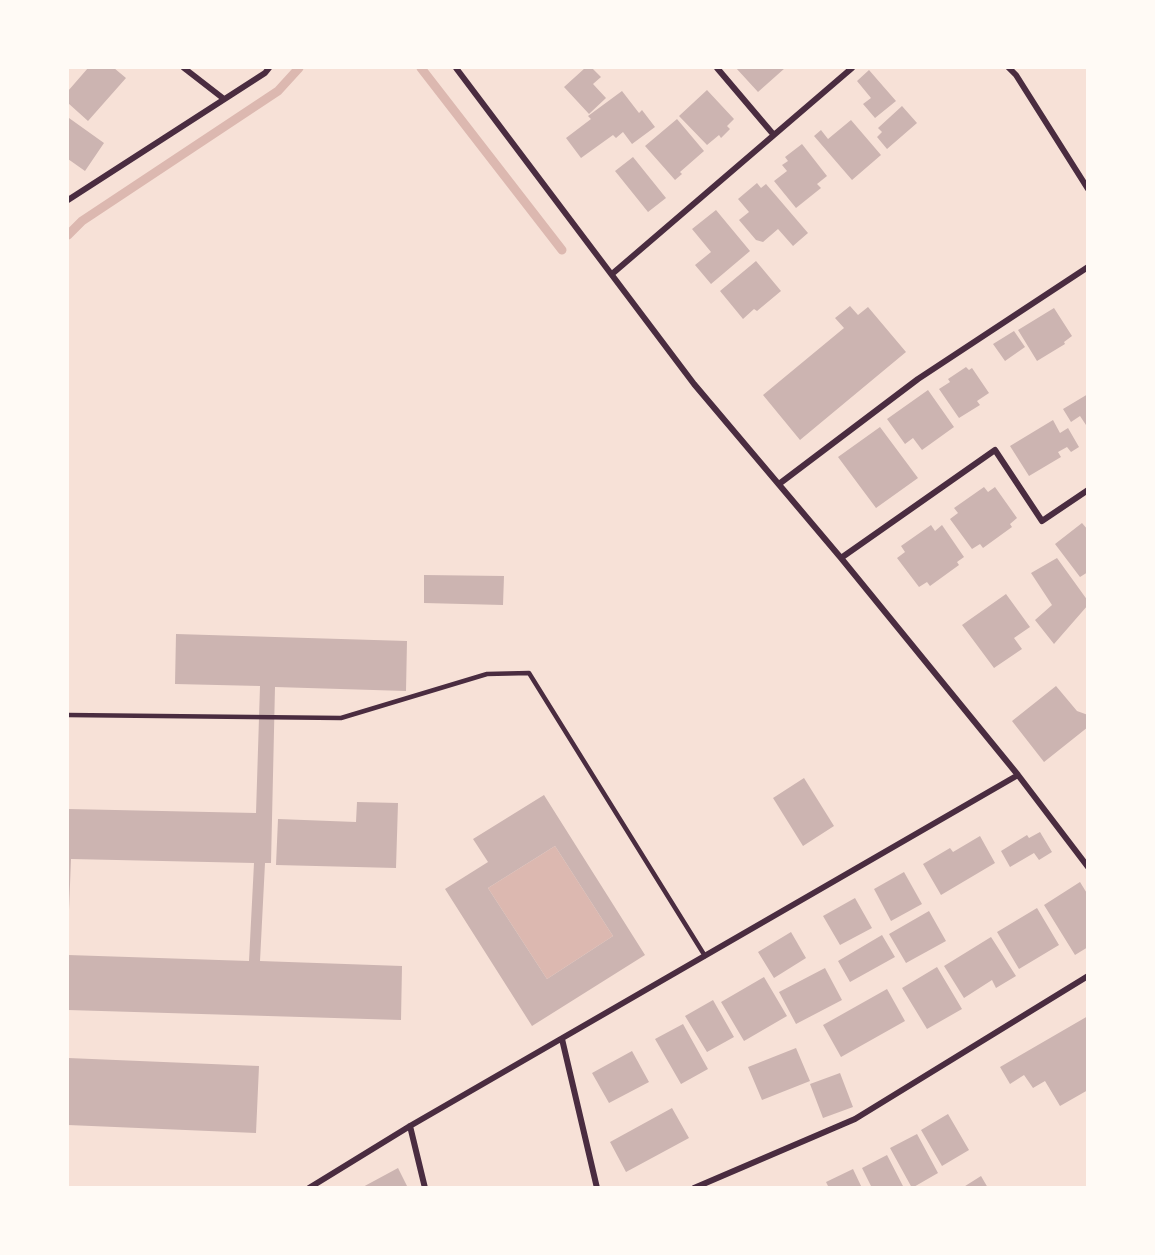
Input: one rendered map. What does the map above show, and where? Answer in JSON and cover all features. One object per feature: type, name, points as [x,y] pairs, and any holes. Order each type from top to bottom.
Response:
[{"type":"street","points":[[184,68],[224,99]]},
{"type":"street","points":[[68,201],[265,73],[269,68]]},
{"type":"street","points":[[456,68],[694,384],[841,558],[1018,775],[1088,867]]},
{"type":"street","points":[[717,68],[773,134]]},
{"type":"street","points":[[612,274],[852,68]]},
{"type":"street","points":[[1009,68],[1016,75],[1088,189]]},
{"type":"street","points":[[779,484],[918,379],[1088,267]]},
{"type":"street","points":[[841,558],[995,450],[1042,521],[1088,490]]},
{"type":"street","points":[[309,1188],[410,1126],[1018,775]]},
{"type":"street","points":[[694,1188],[855,1119],[1088,976]]},
{"type":"street","points":[[562,1040],[597,1188]]},
{"type":"street","points":[[410,1126],[425,1188]]},
{"type":"lane","points":[[68,715],[341,718],[487,674],[529,673],[705,956]]},
{"type":"shaded area","points":[[555,846],[613,936],[547,979],[488,888]]},
{"type":"building","points":[[88,68],[114,68],[126,78],[88,121],[68,103],[68,91]]},
{"type":"building","points":[[585,68],[592,68],[601,77],[593,84],[606,98],[589,114],[564,87]]},
{"type":"building","points":[[736,68],[785,68],[758,92]]},
{"type":"building","points":[[869,70],[896,101],[875,118],[863,104],[871,98],[857,81]]},
{"type":"building","points":[[707,90],[734,119],[727,126],[730,129],[721,138],[719,135],[707,145],[679,116]]},
{"type":"building","points":[[622,91],[639,113],[642,110],[655,127],[632,144],[623,132],[616,138],[613,135],[581,158],[566,138],[591,119],[588,116]]},
{"type":"building","points":[[902,106],[917,123],[887,149],[877,137],[882,132],[878,128]]},
{"type":"building","points":[[69,118],[104,143],[85,171],[68,159]]},
{"type":"building","points":[[677,119],[704,151],[680,172],[682,174],[675,180],[645,146]]},
{"type":"building","points":[[851,120],[881,155],[852,180],[814,136],[821,130],[828,139]]},
{"type":"building","points":[[802,144],[827,176],[817,184],[821,188],[796,208],[774,181],[787,171],[782,165],[788,161],[785,157]]},
{"type":"building","points":[[633,157],[666,198],[648,212],[615,171]]},
{"type":"building","points":[[757,183],[761,188],[766,184],[808,233],[793,246],[778,229],[763,242],[756,240],[739,220],[749,212],[738,199]]},
{"type":"building","points":[[716,210],[750,251],[711,284],[695,265],[711,252],[692,229]]},
{"type":"building","points":[[756,261],[781,291],[757,311],[754,309],[743,319],[720,291]]},
{"type":"building","points":[[850,306],[858,315],[868,307],[906,352],[800,440],[763,395],[844,328],[835,318]]},
{"type":"building","points":[[1054,308],[1072,336],[1064,342],[1065,344],[1037,361],[1018,330]]},
{"type":"building","points":[[1014,331],[1025,347],[1005,361],[993,344]]},
{"type":"building","points":[[966,367],[969,370],[972,368],[989,393],[977,401],[980,405],[959,418],[939,389],[950,382],[948,379]]},
{"type":"building","points":[[928,390],[954,427],[922,450],[913,438],[905,444],[887,419]]},
{"type":"building","points":[[1088,394],[1088,428],[1080,416],[1071,422],[1063,409]]},
{"type":"building","points":[[1053,420],[1060,433],[1068,428],[1079,447],[1071,452],[1067,447],[1058,452],[1061,457],[1029,476],[1010,446]]},
{"type":"building","points":[[880,427],[918,478],[876,508],[838,457]]},
{"type":"building","points":[[984,487],[988,492],[995,487],[1017,518],[1010,524],[1012,527],[983,548],[980,544],[972,549],[950,519],[958,513],[954,508]]},
{"type":"building","points":[[1082,523],[1088,530],[1088,572],[1080,577],[1055,544]]},
{"type":"building","points":[[931,525],[935,531],[942,525],[964,557],[957,562],[959,565],[930,586],[927,582],[919,587],[897,558],[905,552],[901,546]]},
{"type":"building","points":[[1057,558],[1088,601],[1088,605],[1054,644],[1035,620],[1052,605],[1031,573]]},
{"type":"building","points":[[424,575],[504,576],[503,605],[424,603]]},
{"type":"building","points":[[1006,594],[1030,627],[1014,638],[1022,649],[994,668],[962,625]]},
{"type":"building","points":[[176,634],[407,641],[406,691],[275,687],[271,863],[265,863],[260,961],[402,966],[401,1020],[68,1010],[68,955],[249,961],[254,863],[71,859],[68,910],[68,809],[256,813],[260,686],[175,684]]},
{"type":"building","points":[[1056,686],[1077,711],[1088,715],[1088,727],[1044,762],[1012,721]]},
{"type":"building","points":[[804,778],[834,826],[803,846],[773,798]]},
{"type":"building","points":[[544,795],[645,955],[532,1026],[445,889],[488,862],[473,839]],"holes":[[[555,846],[613,936],[547,979],[488,888]]]},
{"type":"building","points":[[357,802],[398,803],[396,868],[276,865],[278,819],[356,822]]},
{"type":"building","points":[[1040,832],[1052,852],[1039,860],[1034,853],[1010,867],[1001,851],[1027,835],[1029,838]]},
{"type":"building","points":[[980,836],[995,863],[941,895],[923,864],[950,848],[953,852]]},
{"type":"building","points":[[904,872],[922,904],[891,921],[874,889]]},
{"type":"building","points":[[1080,882],[1088,895],[1088,947],[1075,955],[1044,905]]},
{"type":"building","points":[[855,898],[872,928],[840,945],[823,916]]},
{"type":"building","points":[[1037,908],[1059,945],[1019,969],[997,932]]},
{"type":"building","points":[[929,911],[946,941],[906,963],[889,934]]},
{"type":"building","points":[[791,932],[806,958],[774,978],[758,952]]},
{"type":"building","points":[[882,935],[895,957],[850,982],[838,961]]},
{"type":"building","points":[[991,937],[1016,976],[996,988],[992,980],[964,998],[944,966]]},
{"type":"building","points":[[937,967],[962,1009],[927,1029],[902,988]]},
{"type":"building","points":[[825,968],[842,1000],[796,1024],[779,992]]},
{"type":"building","points":[[764,977],[787,1016],[744,1041],[721,1002]]},
{"type":"building","points":[[887,989],[905,1021],[841,1057],[823,1025]]},
{"type":"building","points":[[713,1000],[734,1037],[707,1052],[685,1016]]},
{"type":"building","points":[[1088,1016],[1088,1090],[1060,1106],[1045,1081],[1033,1088],[1024,1075],[1010,1084],[1000,1067]]},
{"type":"building","points":[[683,1024],[708,1069],[681,1084],[655,1039]]},
{"type":"building","points":[[796,1048],[810,1081],[762,1100],[748,1067]]},
{"type":"building","points":[[632,1051],[649,1082],[609,1103],[592,1073]]},
{"type":"building","points":[[68,1058],[259,1066],[256,1133],[68,1125]]},
{"type":"building","points":[[840,1073],[853,1107],[823,1118],[810,1084]]},
{"type":"building","points":[[672,1108],[689,1138],[626,1172],[610,1142]]},
{"type":"building","points":[[948,1114],[969,1150],[942,1166],[921,1130]]},
{"type":"building","points":[[917,1134],[938,1173],[912,1188],[890,1148]]},
{"type":"building","points":[[887,1155],[904,1188],[872,1188],[862,1168]]},
{"type":"building","points":[[398,1168],[408,1188],[361,1188]]},
{"type":"building","points":[[853,1169],[862,1188],[829,1188],[826,1182]]},
{"type":"building","points":[[981,1176],[988,1188],[962,1188]]},
{"type":"waterway","points":[[68,235],[82,221],[278,91],[299,68]]},
{"type":"waterway","points":[[421,68],[562,250]]}]
